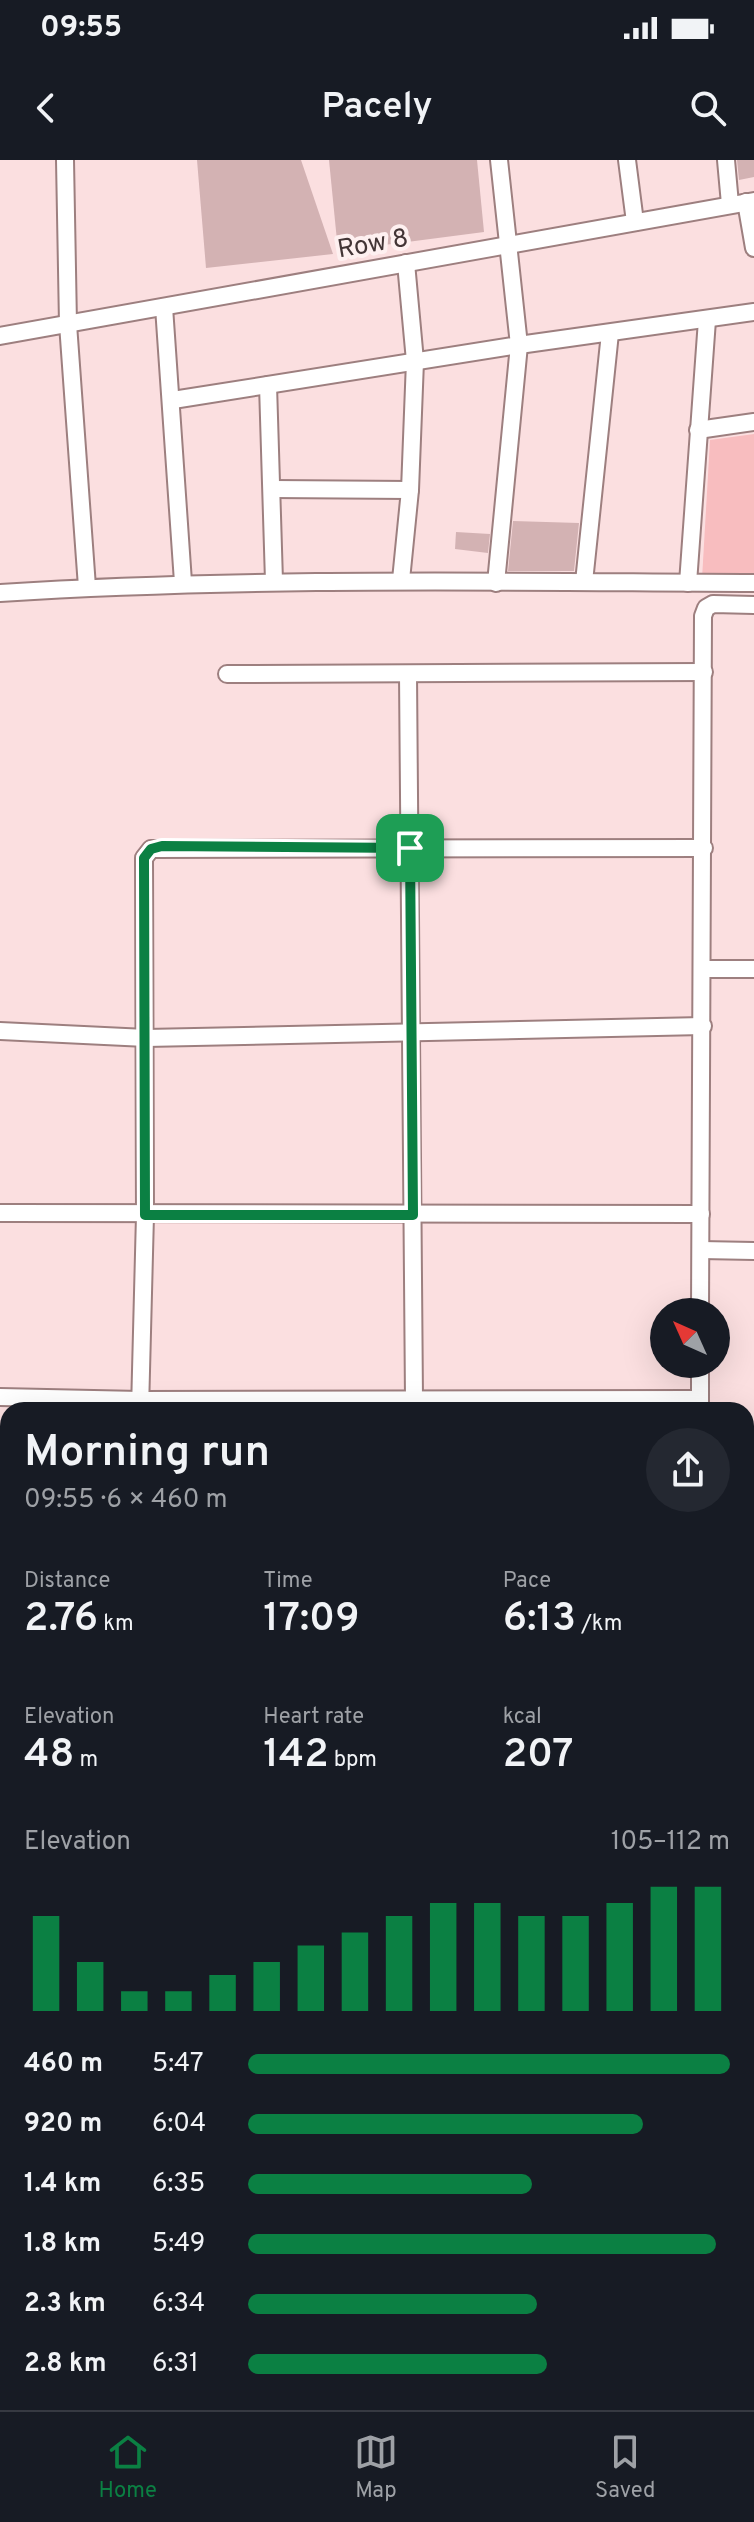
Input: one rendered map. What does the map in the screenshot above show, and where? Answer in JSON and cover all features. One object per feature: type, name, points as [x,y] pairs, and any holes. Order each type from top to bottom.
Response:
[{"type":"street","points":[[65,160],[68,324],[87,587]]},
{"type":"street","points":[[496,583],[519,345],[499,160]]},
{"type":"street","points":[[627,160],[635,222]]},
{"type":"street","points":[[726,160],[743,202],[754,248]]},
{"type":"street","name":"Row 8","points":[[0,336],[743,202]]},
{"type":"street","points":[[401,580],[410,490],[415,361],[406,263]]},
{"type":"street","points":[[164,307],[173,400],[183,582]]},
{"type":"street","points":[[173,400],[519,345],[754,312]]},
{"type":"street","points":[[688,583],[707,320]]},
{"type":"street","points":[[584,582],[610,333]]},
{"type":"street","points":[[268,385],[274,581]]},
{"type":"street","points":[[698,430],[754,422]]},
{"type":"street","points":[[273,489],[410,490]]},
{"type":"street","points":[[0,593],[183,582],[754,583]]},
{"type":"street","points":[[700,1298],[703,616],[706,608],[713,604],[754,605]]},
{"type":"street","points":[[227,674],[704,672]]},
{"type":"street","points":[[408,674],[414,1399]]},
{"type":"street","points":[[140,1402],[145,1215],[144,858],[151,849],[704,848]]},
{"type":"street","points":[[703,969],[754,969]]},
{"type":"street","points":[[0,1031],[146,1038],[703,1026]]},
{"type":"street","points":[[0,1213],[701,1214]]},
{"type":"street","points":[[701,1250],[754,1251]]},
{"type":"street","points":[[700,1378],[700,1402]]},
{"type":"street","points":[[0,1397],[88,1402]]},
{"type":"street","points":[[277,1402],[414,1399],[586,1402]]},
{"type":"shaded area","points":[[754,434],[754,579],[702,579],[710,440]]},
{"type":"building","points":[[197,160],[301,160],[333,254],[206,268]]},
{"type":"building","points":[[329,160],[477,160],[484,232],[338,251]]},
{"type":"building","points":[[737,160],[754,160],[754,177],[739,180]]},
{"type":"building","points":[[513,521],[579,523],[574,571],[508,571]]},
{"type":"building","points":[[456,532],[490,534],[488,553],[455,549]]},
{"type":"route","points":[[162,846],[410,848],[413,1215],[145,1215],[144,858],[151,849],[162,846]]}]
